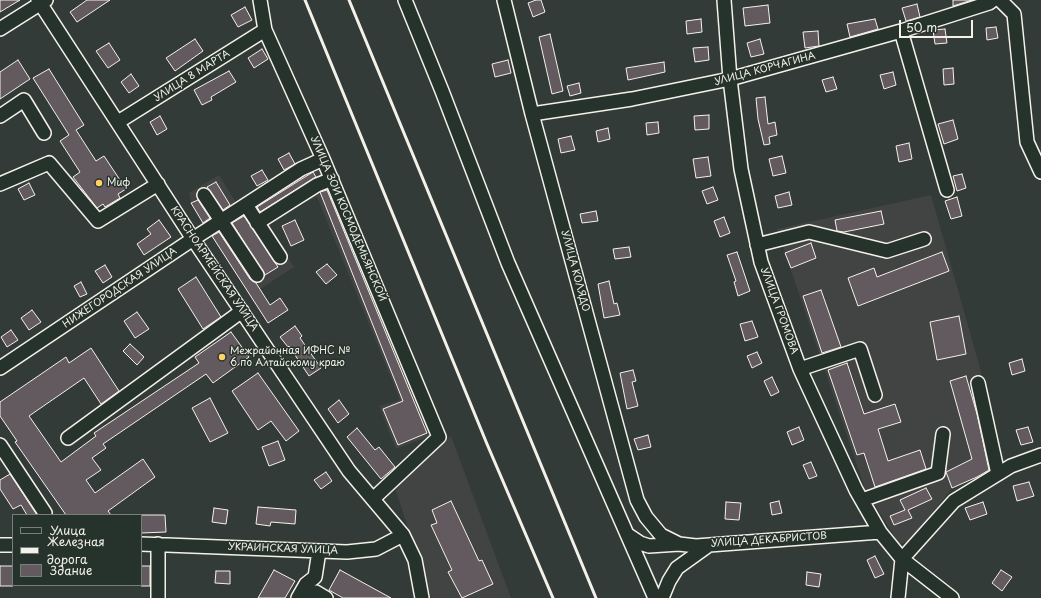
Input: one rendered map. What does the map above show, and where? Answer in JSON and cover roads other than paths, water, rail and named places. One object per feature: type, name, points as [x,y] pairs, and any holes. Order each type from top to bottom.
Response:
[{"type":"street","name":"УЛИЦА ЗОИ КОСМОДЕМЬЯНСКОЙ","points":[[260,0],[265,30],[332,179],[439,437],[373,499]]},
{"type":"street","points":[[405,0],[442,91],[508,263],[655,598]]},
{"type":"street","name":"УЛИЦА КОЛЯДО","points":[[504,0],[532,114],[637,500],[646,517],[661,535]]},
{"type":"street","name":"УЛИЦА ГРОМОВА","points":[[724,0],[730,80],[741,169],[761,262],[800,369],[862,500],[880,532],[902,559],[952,598]]},
{"type":"street","points":[[1000,0],[1014,14],[1027,142],[1040,171]]},
{"type":"street","points":[[0,29],[41,1]]},
{"type":"street","name":"КРАСНОАРМЕЙСКАЯ УЛИЦА","points":[[41,1],[193,239],[349,471],[403,535],[415,560],[422,598]]},
{"type":"street","name":"УЛИЦА КОРЧАГИНА","points":[[532,114],[632,99],[730,80],[900,31],[986,2]]},
{"type":"street","name":"УЛИЦА 8 МАРТА","points":[[118,122],[265,30]]},
{"type":"street","points":[[900,31],[947,190]]},
{"type":"street","points":[[0,116],[24,100],[44,133]]},
{"type":"street","name":"НИЖЕГОРОДСКАЯ УЛИЦА","points":[[0,368],[301,169],[323,159]]},
{"type":"street","points":[[0,184],[49,163],[98,221],[158,184]]},
{"type":"street","points":[[257,223],[317,185],[332,179]]},
{"type":"street","points":[[204,195],[256,275]]},
{"type":"street","points":[[246,205],[280,257]]},
{"type":"street","points":[[757,245],[809,232],[887,251],[924,239]]},
{"type":"street","points":[[68,438],[242,311]]},
{"type":"street","points":[[800,369],[860,349],[875,395]]},
{"type":"street","points":[[978,383],[998,474]]},
{"type":"street","points":[[862,500],[938,473],[943,434]]},
{"type":"street","points":[[0,445],[45,513]]},
{"type":"street","points":[[898,598],[902,559],[954,501],[1011,466],[1041,456]]},
{"type":"street","name":"УЛИЦА ДЕКАБРИСТОВ","points":[[661,535],[678,544],[709,545],[880,532]]},
{"type":"street","name":"УКРАИНСКАЯ УЛИЦА","points":[[142,544],[347,552],[376,549],[403,535]]},
{"type":"street","points":[[628,535],[640,543],[649,546],[678,544]]},
{"type":"street","points":[[158,544],[158,598]]},
{"type":"street","points":[[0,545],[12,545]]},
{"type":"street","points":[[662,598],[669,581],[677,568],[709,545]]},
{"type":"street","points":[[318,596],[315,577],[319,551]]},
{"type":"street","points":[[298,598],[306,584],[315,577]]},
{"type":"railway","points":[[305,0],[487,444],[553,598]]},
{"type":"railway","points":[[349,0],[596,598]]},
{"type":"place","name":"Миф","points":[[99,183]]},
{"type":"place","name":"Межрайонная ИФНС № 6 по Алтайскому краю","points":[[222,357]]}]
